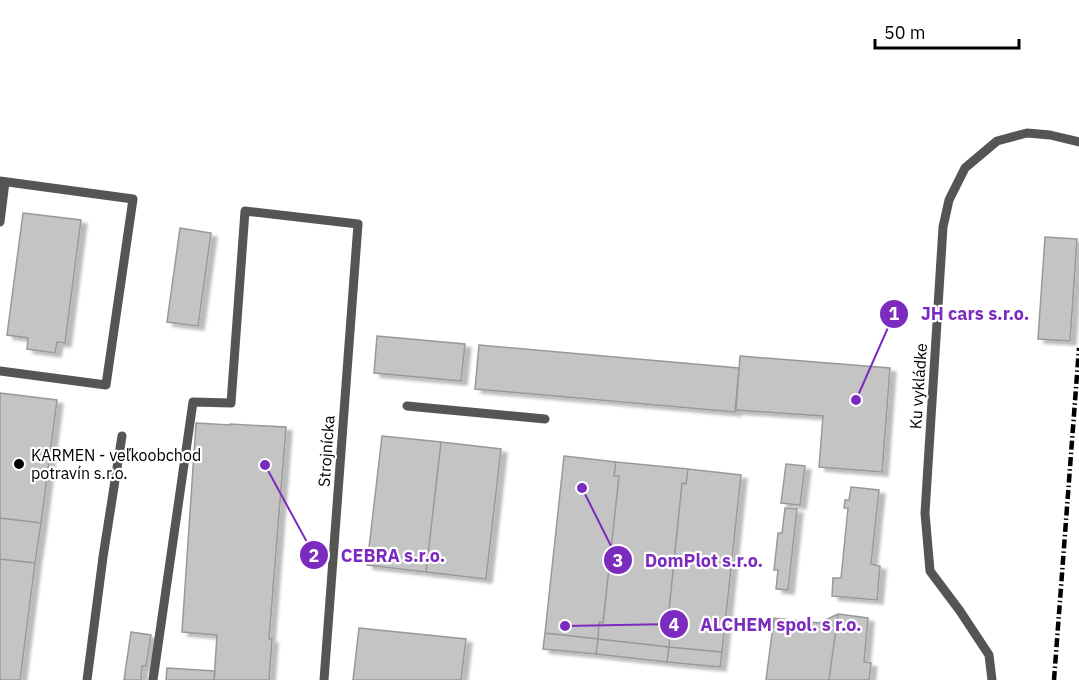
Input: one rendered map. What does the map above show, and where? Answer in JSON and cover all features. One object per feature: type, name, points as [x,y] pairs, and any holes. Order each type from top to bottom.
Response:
[{"type":"lane","name":"Ku vykládke","points":[[992,680],[989,655],[930,571],[925,513],[944,227],[949,200],[965,168],[997,141],[1027,133],[1050,135],[1079,142]]},
{"type":"lane","points":[[0,222],[3,181],[133,200],[106,385],[0,371]]},
{"type":"lane","name":"Strojnícka","points":[[153,680],[193,402],[231,403],[245,211],[358,224],[324,680]]},
{"type":"lane","points":[[407,406],[545,419]]},
{"type":"lane","points":[[87,680],[122,436]]},
{"type":"building","points":[[23,213],[81,220],[65,343],[57,342],[55,353],[27,349],[28,338],[7,335]]},
{"type":"building","points":[[180,228],[211,233],[198,326],[167,322]]},
{"type":"building","points":[[1045,237],[1077,239],[1070,341],[1038,339]]},
{"type":"building","points":[[377,336],[465,344],[461,381],[374,373]]},
{"type":"building","points":[[479,345],[739,368],[735,412],[475,389]]},
{"type":"building","points":[[740,356],[890,368],[882,472],[819,467],[823,416],[736,410]]},
{"type":"building","points":[[0,393],[57,400],[41,523],[0,518]]},
{"type":"building","points":[[196,423],[286,427],[269,639],[272,639],[269,680],[214,680],[217,635],[182,632]]},
{"type":"building","points":[[382,436],[441,442],[426,572],[367,565]]},
{"type":"building","points":[[441,442],[501,449],[486,579],[426,572]]},
{"type":"building","points":[[564,456],[616,462],[614,476],[619,476],[603,623],[599,622],[598,639],[545,633]]},
{"type":"building","points":[[616,462],[688,469],[686,484],[682,483],[667,630],[670,631],[669,647],[598,639],[599,622],[603,623],[619,476],[614,476]]},
{"type":"building","points":[[786,464],[805,466],[800,505],[781,503]]},
{"type":"building","points":[[688,469],[741,475],[722,652],[669,647],[670,631],[667,630],[682,483],[686,484]]},
{"type":"building","points":[[851,487],[879,490],[871,564],[880,566],[877,600],[832,596],[833,578],[841,578],[848,508],[844,508],[845,500],[849,500]]},
{"type":"building","points":[[785,508],[797,509],[788,590],[776,589],[778,570],[774,570],[778,533],[782,533]]},
{"type":"building","points":[[0,518],[41,523],[35,563],[0,559]]},
{"type":"building","points":[[0,559],[35,563],[20,680],[0,680]]},
{"type":"building","points":[[838,614],[868,618],[864,662],[871,663],[869,680],[829,680]]},
{"type":"building","points":[[838,614],[829,680],[766,680],[774,618],[819,623]]},
{"type":"building","points":[[359,628],[466,639],[461,680],[353,680]]},
{"type":"building","points":[[131,632],[151,635],[146,666],[142,666],[141,680],[124,680]]},
{"type":"building","points":[[545,633],[598,639],[596,654],[543,649]]},
{"type":"building","points":[[598,639],[669,647],[667,662],[596,654]]},
{"type":"building","points":[[669,647],[722,652],[720,667],[667,662]]},
{"type":"building","points":[[167,668],[215,671],[214,680],[166,680]]},
{"type":"railway","points":[[1054,680],[1079,348]]},
{"type":"place","name":"JH cars s.r.o.","points":[[856,400]]},
{"type":"place","name":"KARMEN - veľkoobchod potravín s.r.o.","points":[[19,464]]},
{"type":"place","name":"CEBRA s.r.o.","points":[[265,465]]},
{"type":"place","name":"DomPlot s.r.o.","points":[[582,488]]},
{"type":"place","name":"ALCHEM spol. s r.o.","points":[[565,626]]}]
